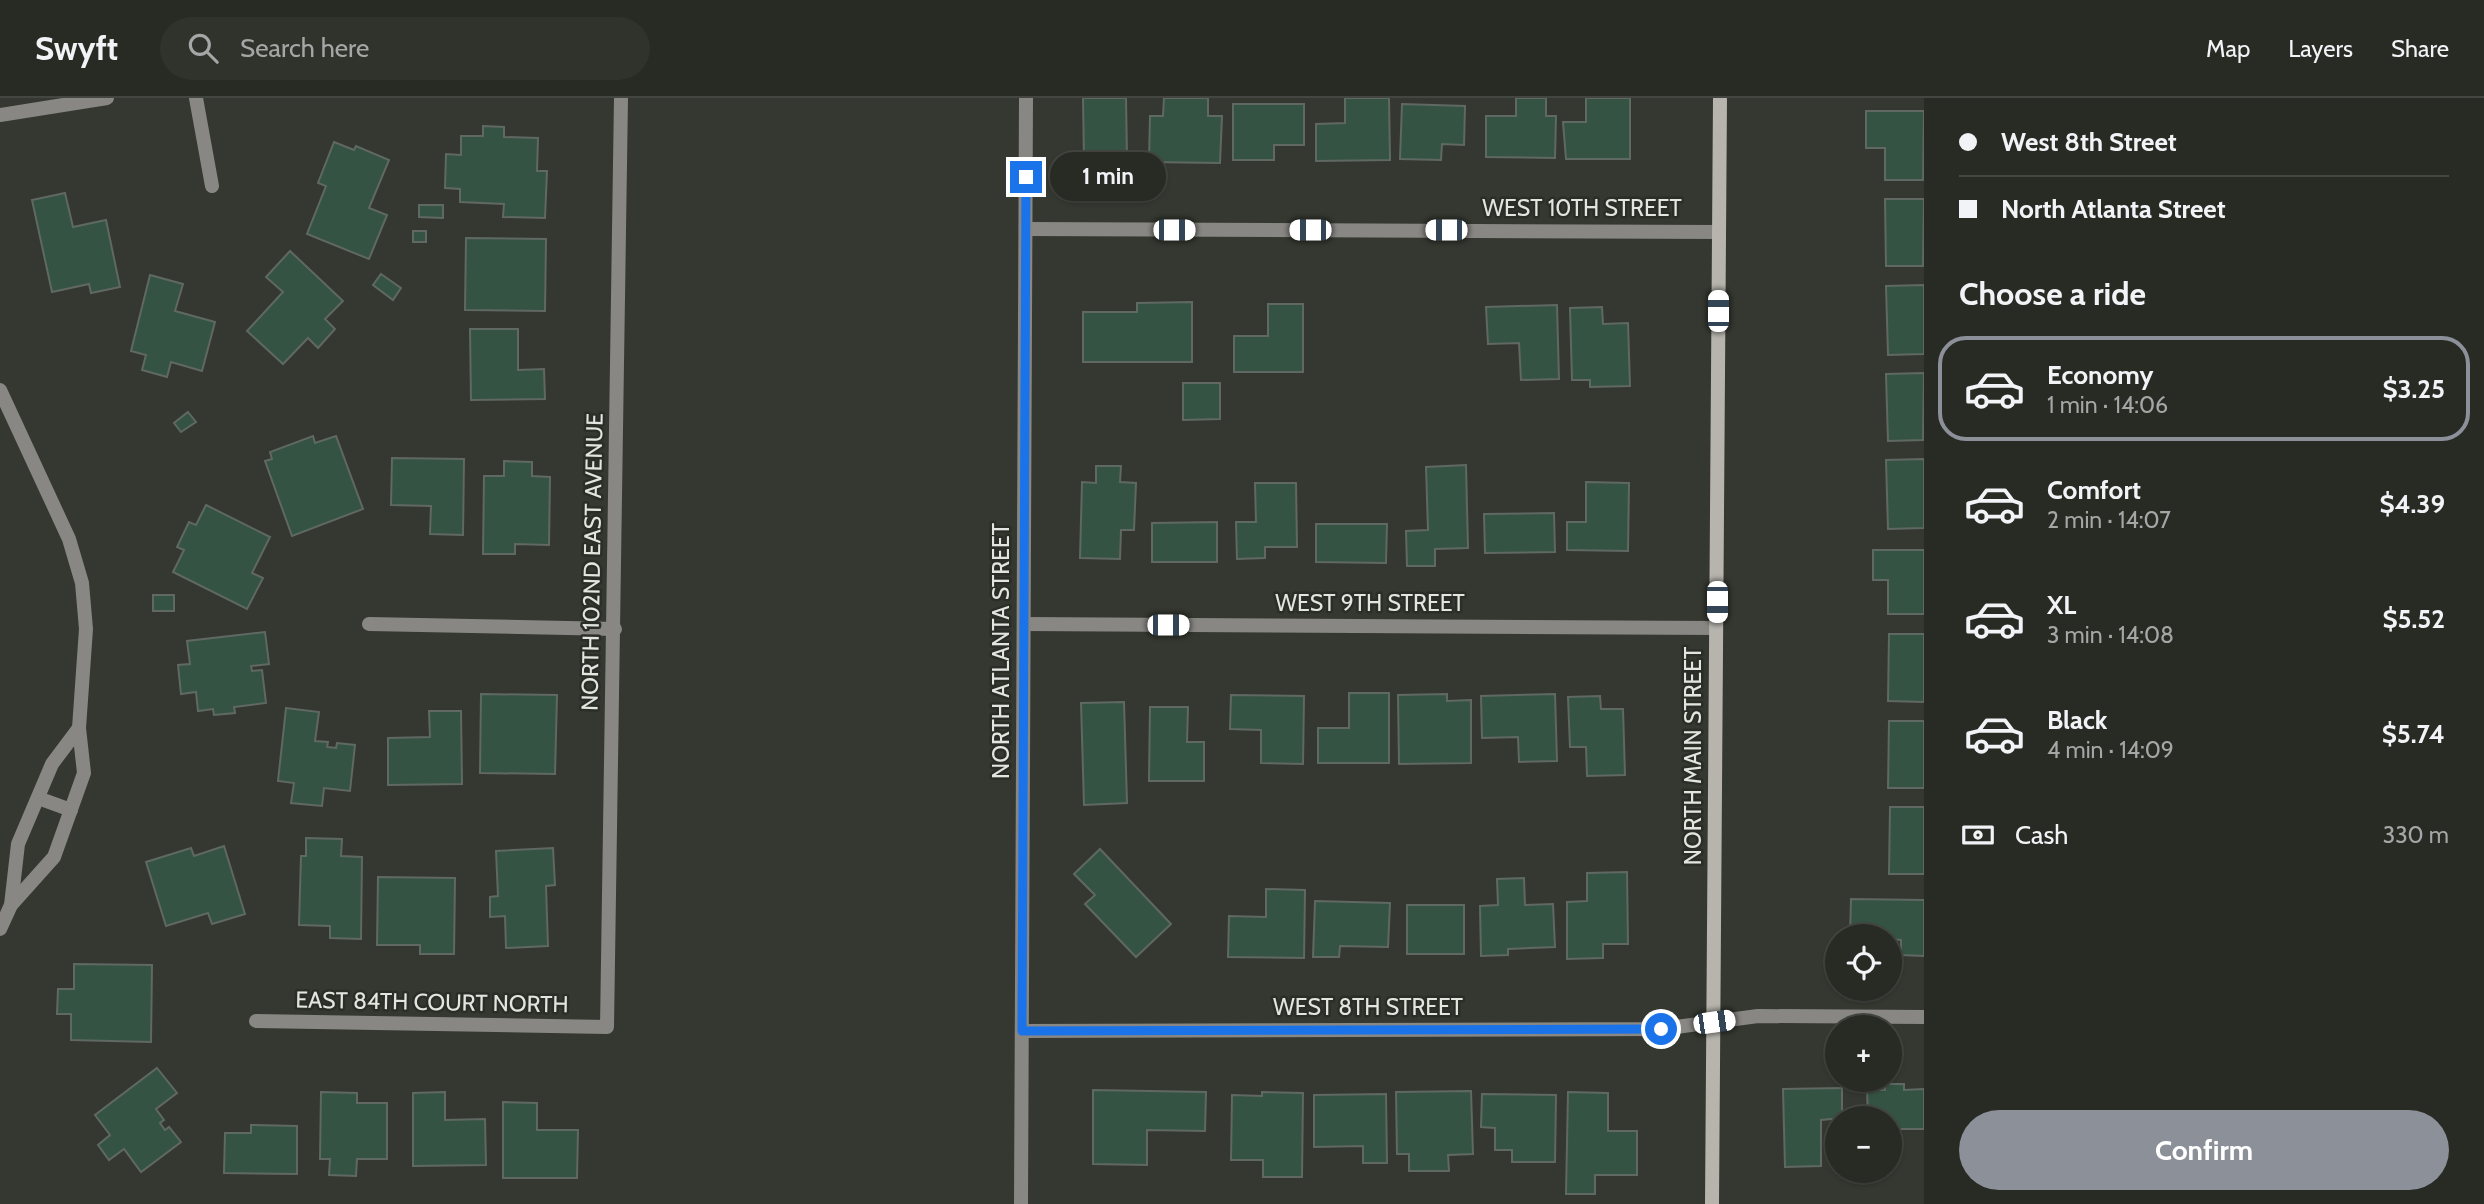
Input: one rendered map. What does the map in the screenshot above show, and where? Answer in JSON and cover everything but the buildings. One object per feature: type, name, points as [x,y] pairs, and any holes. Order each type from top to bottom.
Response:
[{"type":"main road","name":"NORTH MAIN STREET","points":[[1712,1204],[1720,98]]},
{"type":"street","points":[[0,115],[107,98]]},
{"type":"street","points":[[196,98],[212,186]]},
{"type":"street","name":"NORTH 102ND EAST AVENUE","points":[[607,1027],[621,98]]},
{"type":"street","name":"NORTH ATLANTA STREET","points":[[1021,1204],[1026,98]]},
{"type":"street","name":"WEST 10TH STREET","points":[[1026,229],[1719,232]]},
{"type":"street","points":[[0,390],[69,539],[82,583],[86,628],[79,728],[84,773],[54,857],[11,905],[0,929]]},
{"type":"street","points":[[369,624],[614,628]]},
{"type":"street","name":"WEST 9TH STREET","points":[[1024,624],[1716,628]]},
{"type":"street","points":[[11,905],[18,844],[52,764],[79,728]]},
{"type":"street","points":[[37,798],[71,810]]},
{"type":"street","name":"WEST 8TH STREET","points":[[1022,1031],[1661,1029],[1758,1016],[1924,1017]]},
{"type":"street","name":"EAST 84TH COURT NORTH","points":[[256,1021],[607,1027]]},
{"type":"route","points":[[1026,177],[1022,1031],[1661,1029]]}]
